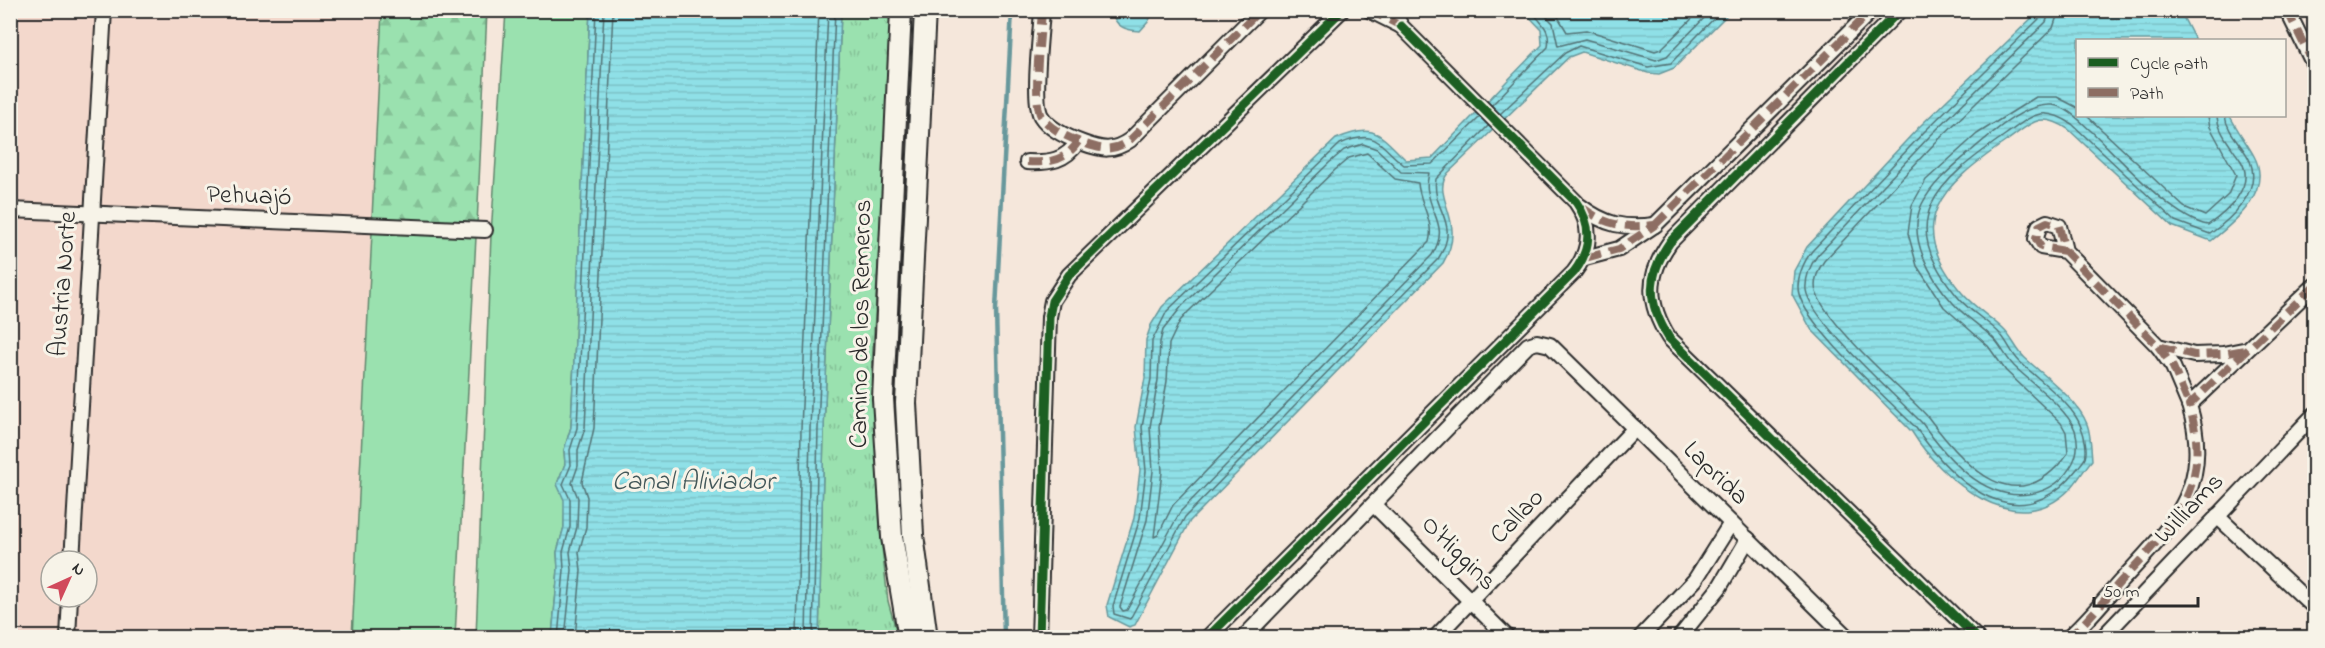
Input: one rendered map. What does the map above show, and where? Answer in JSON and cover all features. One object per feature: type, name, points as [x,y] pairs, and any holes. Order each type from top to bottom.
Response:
[{"type":"main road","name":"Camino de los Remeros","points":[[901,10],[883,399],[892,537],[909,638]]},
{"type":"main road","name":"Camino de los Remeros","points":[[925,10],[906,403],[913,536],[927,638]]},
{"type":"street","name":"Austria Norte","points":[[73,549],[104,10]]},
{"type":"street","points":[[1042,10],[1039,109],[1048,123],[1078,141],[1105,150],[1113,150],[1130,140],[1260,10]]},
{"type":"street","points":[[1369,10],[1401,27],[1576,202],[1607,224],[1632,228],[1655,225]]},
{"type":"street","points":[[1393,10],[1401,27]]},
{"type":"street","points":[[1585,258],[1619,249],[1655,225],[1872,10]]},
{"type":"street","points":[[1900,10],[1670,242],[1659,258],[1653,275],[1653,303],[1658,320],[1669,338],[1977,638]]},
{"type":"street","points":[[2287,10],[2314,65]]},
{"type":"street","points":[[1039,638],[1048,317],[1052,301],[1069,275],[1345,11]]},
{"type":"street","points":[[1028,162],[1056,161],[1072,150],[1078,141]]},
{"type":"street","points":[[1207,638],[1574,273],[1585,258],[1587,223],[1576,202]]},
{"type":"street","name":"Pehuajó","points":[[10,210],[485,230]]},
{"type":"street","points":[[2065,251],[2158,346],[2183,386],[2197,431],[2194,476],[2175,521],[2068,638]]},
{"type":"street","points":[[2189,405],[2244,350],[2314,286]]},
{"type":"street","name":"Laprida","points":[[1374,505],[1528,345],[1538,342],[1550,345],[1848,638]]},
{"type":"street","points":[[2158,346],[2194,355],[2223,354],[2244,350]]},
{"type":"street","name":"Williams","points":[[2103,637],[2314,415]]},
{"type":"street","name":"Callao","points":[[1435,638],[1635,428]]},
{"type":"street","points":[[1243,638],[1374,505]]},
{"type":"street","name":"O'Higgins","points":[[1374,505],[1508,638]]},
{"type":"street","points":[[2217,516],[2314,608]]},
{"type":"street","points":[[1640,638],[1695,580],[1731,523]]},
{"type":"street","points":[[1679,638],[1719,588],[1748,540]]},
{"type":"street","points":[[68,638],[69,609]]},
{"type":"shaded area","points":[[10,11],[382,11],[352,637],[11,637]]},
{"type":"green space","points":[[382,11],[487,11],[477,225],[372,218]]},
{"type":"green space","points":[[506,11],[590,11],[571,427],[564,450],[565,464],[557,484],[565,500],[564,527],[557,552],[558,569],[552,637],[476,638],[491,234]]},
{"type":"green space","points":[[841,11],[893,11],[872,366],[880,529],[888,601],[898,637],[819,638],[824,429]]},
{"type":"green space","points":[[372,232],[476,237],[455,637],[352,638]]},
{"type":"water","points":[[1112,10],[1154,11],[1140,31],[1130,30],[1118,24]]},
{"type":"water","name":"Canal Aliviador","points":[[590,11],[841,11],[824,429],[819,637],[552,637],[558,570],[557,552],[564,527],[564,500],[557,484],[565,464],[564,450],[571,427]]},
{"type":"water","points":[[1524,11],[1731,11],[1674,68],[1659,74],[1648,73],[1582,52],[1569,57],[1448,173],[1443,182],[1443,191],[1452,234],[1450,248],[1443,263],[1190,521],[1135,625],[1129,627],[1109,617],[1107,605],[1134,518],[1140,470],[1136,427],[1145,378],[1146,340],[1151,325],[1162,307],[1336,139],[1360,131],[1368,131],[1382,137],[1406,160],[1432,158],[1542,45],[1541,29]]},
{"type":"water","points":[[2039,11],[2180,11],[2194,39],[2076,39],[2076,117],[2231,117],[2254,156],[2259,169],[2259,181],[2249,204],[2231,225],[2211,241],[2172,226],[2068,129],[2050,120],[2042,120],[2029,125],[1963,174],[1948,190],[1937,207],[1933,226],[1935,246],[1944,268],[1962,293],[2003,329],[2022,355],[2068,397],[2087,424],[2092,460],[2070,489],[2049,504],[2027,510],[2004,508],[1982,499],[1960,485],[1941,468],[1912,432],[1811,329],[1792,294],[1794,271],[1807,247],[1919,127]]},
{"type":"waterway","points":[[1004,638],[996,309],[1012,10]]},
{"type":"marked path","points":[[1042,10],[1037,81],[1038,108],[1041,116],[1049,125],[1066,136],[1107,149],[1118,147],[1130,140],[1260,10]]},
{"type":"marked path","points":[[1369,10],[1401,26],[1393,10]]},
{"type":"marked path","points":[[1655,225],[1872,10]]},
{"type":"marked path","points":[[2287,10],[2314,65]]},
{"type":"marked path","points":[[1027,162],[1056,160],[1068,153],[1078,142]]},
{"type":"marked path","points":[[1583,208],[1600,219],[1617,224],[1655,225],[1619,249],[1585,258]]},
{"type":"marked path","points":[[2065,251],[2041,247],[2036,239],[2039,226],[2047,222],[2059,226],[2065,251],[2158,346],[2194,355],[2223,354],[2244,350]]},
{"type":"marked path","points":[[2068,638],[2089,618],[2157,541],[2184,503],[2192,482],[2196,459],[2195,434],[2189,405],[2314,286]]},
{"type":"marked path","points":[[2158,346],[2173,367],[2189,405]]},
{"type":"cycle path","points":[[1039,638],[1049,317],[1052,301],[1069,275],[1342,10]]},
{"type":"cycle path","points":[[1900,10],[1670,242],[1662,254],[1653,278],[1653,301],[1669,338],[1977,638]]},
{"type":"cycle path","points":[[1207,638],[1574,272],[1587,247],[1585,220],[1576,202],[1401,26]]}]
